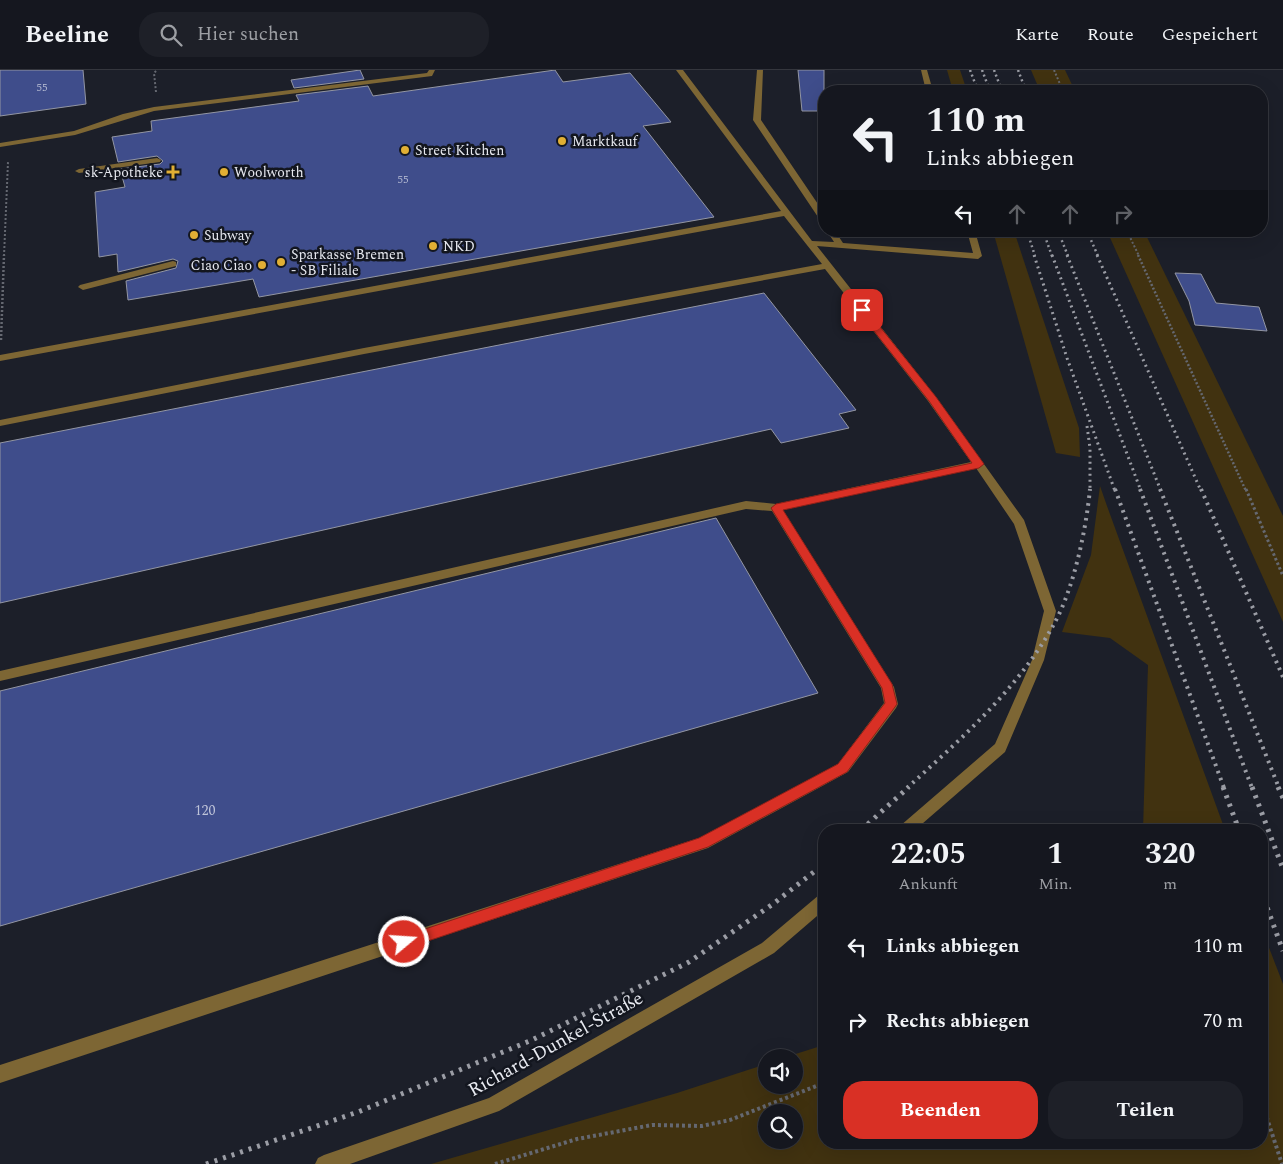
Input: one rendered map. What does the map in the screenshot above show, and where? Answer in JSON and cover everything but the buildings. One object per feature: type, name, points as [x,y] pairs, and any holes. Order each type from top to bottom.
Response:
[{"type":"lane","points":[[0,145],[75,133],[126,116],[154,110],[401,82],[430,75],[432,70]]},
{"type":"lane","points":[[679,70],[786,213],[932,399],[1020,523],[1050,611],[1038,660],[1000,748],[912,824]]},
{"type":"lane","points":[[760,70],[757,120],[818,211]]},
{"type":"lane","points":[[924,70],[928,85]]},
{"type":"lane","points":[[79,171],[157,160]]},
{"type":"lane","points":[[0,358],[786,213]]},
{"type":"lane","points":[[835,237],[840,245]]},
{"type":"lane","points":[[810,243],[978,256],[973,237]]},
{"type":"lane","points":[[82,287],[174,264]]},
{"type":"lane","points":[[0,423],[374,349],[828,266]]},
{"type":"lane","points":[[0,676],[746,505],[776,508],[979,464]]},
{"type":"lane","points":[[0,1074],[703,843],[843,768],[891,704],[887,687],[776,508]]},
{"type":"lane","name":"Richard-Dunkel-Straße","points":[[324,1164],[492,1106],[768,948],[818,905]]},
{"type":"path","points":[[1054,70],[1060,85]]},
{"type":"path","points":[[1,343],[8,162],[11,143]]},
{"type":"path","points":[[1131,237],[1232,456],[1283,576]]},
{"type":"path","points":[[495,1164],[577,1139],[652,1125],[702,1126],[730,1120],[818,1085]]},
{"type":"path","points":[[1268,1121],[1282,1164]]},
{"type":"shaded area","points":[[947,70],[960,70],[965,85],[951,85]]},
{"type":"shaded area","points":[[1031,70],[1065,70],[1072,85],[1037,85]]},
{"type":"shaded area","points":[[995,237],[1016,237],[1079,428],[1080,457],[1056,453]]},
{"type":"shaded area","points":[[1110,237],[1147,237],[1283,516],[1283,622]]},
{"type":"shaded area","points":[[1100,486],[1223,824],[1143,824],[1148,665],[1110,638],[1062,632],[1091,555]]},
{"type":"shaded area","points":[[1268,945],[1283,984],[1283,1164],[431,1164],[677,1093],[758,1067],[758,1094],[803,1094],[803,1052],[818,1047],[818,1149],[1268,1149]]},
{"type":"railway","points":[[970,70],[976,85]]},
{"type":"railway","points":[[982,70],[988,85]]},
{"type":"railway","points":[[994,70],[1000,85]]},
{"type":"railway","points":[[1018,70],[1024,85]]},
{"type":"railway","points":[[1029,237],[1035,256]]},
{"type":"railway","points":[[1045,237],[1052,256]]},
{"type":"railway","points":[[1060,237],[1068,256]]},
{"type":"railway","points":[[1090,237],[1098,256]]},
{"type":"railway","points":[[1034,255],[1067,358],[1115,491]]},
{"type":"railway","points":[[1052,255],[1141,491]]},
{"type":"railway","points":[[1067,255],[1161,491]]},
{"type":"railway","points":[[1097,255],[1201,491]]},
{"type":"railway","points":[[1087,426],[1090,448],[1090,489]]},
{"type":"railway","points":[[907,788],[987,712],[1024,670],[1040,647],[1054,624],[1068,593],[1086,522],[1090,489]]},
{"type":"railway","points":[[1115,489],[1224,788]]},
{"type":"railway","points":[[1140,489],[1252,788]]},
{"type":"railway","points":[[1160,489],[1279,788]]},
{"type":"railway","points":[[1201,489],[1283,677]]},
{"type":"railway","points":[[868,824],[909,787]]},
{"type":"railway","points":[[1223,787],[1237,824]]},
{"type":"railway","points":[[1252,787],[1266,824]]},
{"type":"railway","points":[[1278,787],[1283,798]]},
{"type":"railway","points":[[1268,829],[1283,869]]},
{"type":"railway","points":[[206,1164],[358,1112],[532,1040],[689,962],[773,904],[818,869]]},
{"type":"railway","points":[[1268,910],[1283,951]]},
{"type":"place","name":"Marktkauf","points":[[562,141]]},
{"type":"place","name":"Street Kitchen","points":[[405,150]]},
{"type":"place","name":"sk-Apotheke","points":[[173,172]]},
{"type":"place","name":"Woolworth","points":[[224,172]]},
{"type":"place","name":"Subway","points":[[194,235]]},
{"type":"place","name":"NKD","points":[[433,246]]},
{"type":"place","name":"Sparkasse Bremen - SB Filiale","points":[[281,262]]},
{"type":"place","name":"Ciao Ciao","points":[[262,265]]},
{"type":"route","points":[[404,942],[703,843],[843,768],[891,704],[887,687],[776,508],[979,464],[932,399],[862,310]]}]
